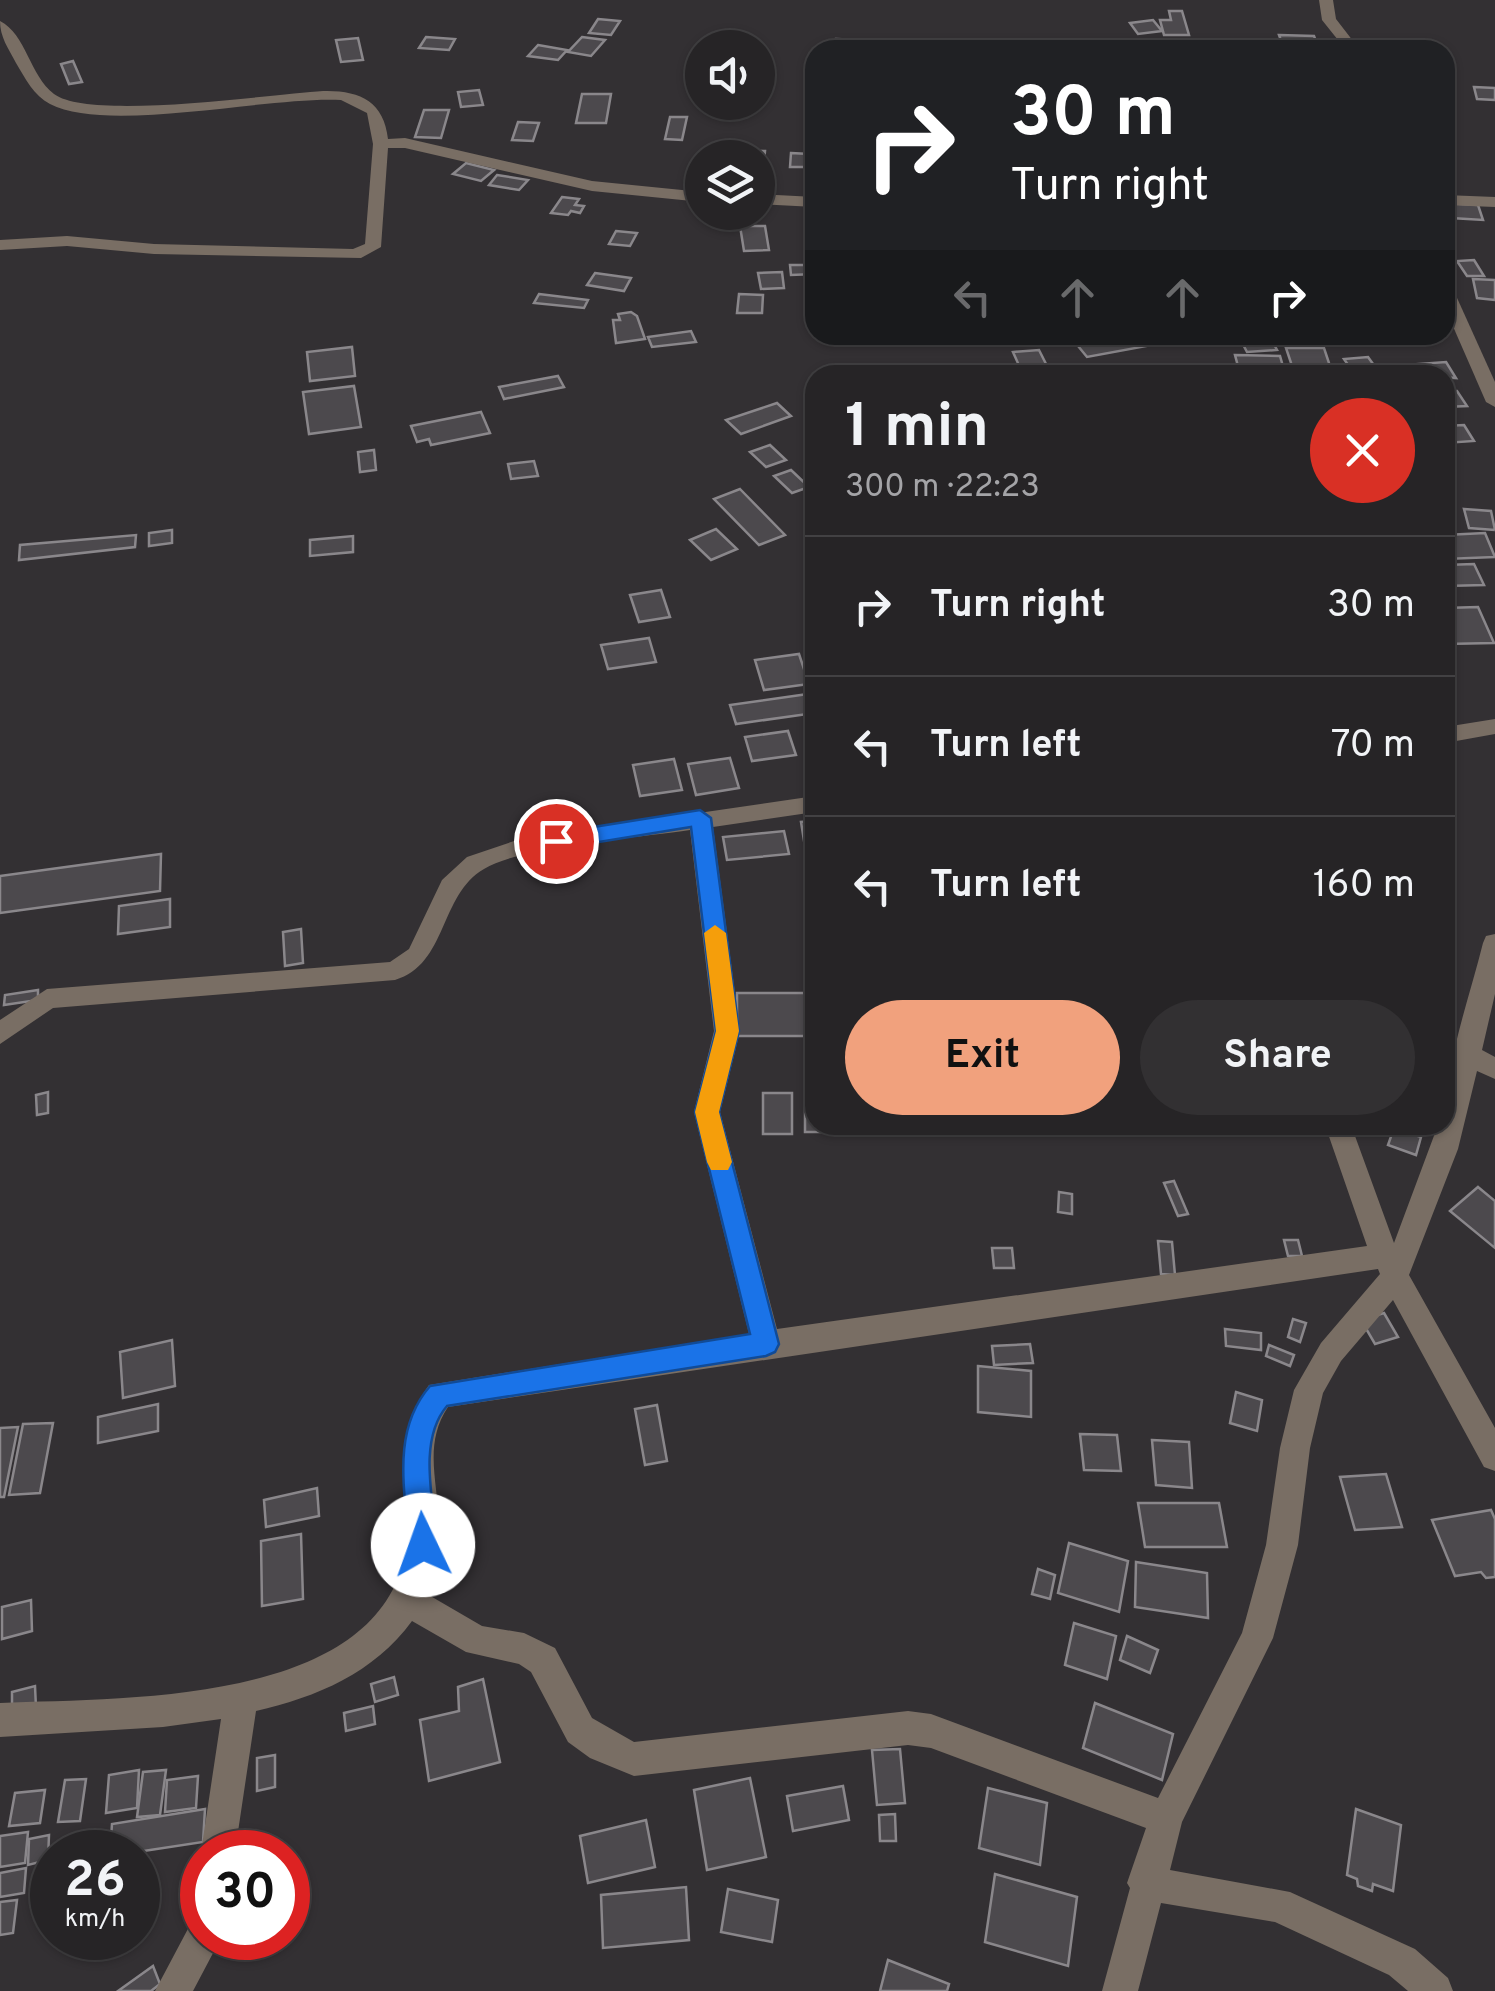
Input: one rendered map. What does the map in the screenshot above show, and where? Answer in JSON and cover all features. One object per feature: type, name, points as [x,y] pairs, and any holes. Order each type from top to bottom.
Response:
[{"type":"street","points":[[1326,0],[1329,20],[1345,40]]},
{"type":"street","points":[[0,25],[44,94],[59,103],[118,108],[350,97],[373,110],[381,144],[373,247],[366,252],[154,249],[67,241],[0,245]]},
{"type":"street","points":[[381,144],[405,143],[592,186],[685,195]]},
{"type":"street","points":[[1455,200],[1495,202]]},
{"type":"street","points":[[775,201],[805,202]]},
{"type":"street","points":[[1455,311],[1495,402]]},
{"type":"street","points":[[1455,733],[1480,732],[1495,726]]},
{"type":"street","points":[[0,1034],[48,999],[395,971],[418,955],[450,886],[475,863],[520,847],[805,805]]},
{"type":"street","points":[[700,818],[727,1031],[707,1112],[766,1344]]},
{"type":"street","points":[[1455,1103],[1495,943]]},
{"type":"street","points":[[1466,1053],[1495,1069]]},
{"type":"street","points":[[1341,1135],[1351,1174],[1388,1267],[1495,1457]]},
{"type":"street","points":[[1120,1991],[1166,1818],[1257,1638],[1282,1545],[1308,1390],[1388,1267],[1445,1149],[1448,1135]]},
{"type":"street","points":[[0,1720],[196,1709],[242,1700],[276,1692],[342,1664],[385,1633],[408,1601],[423,1545],[416,1442],[424,1413],[439,1395],[766,1344],[1388,1267]]},
{"type":"street","points":[[408,1601],[477,1641],[524,1648],[542,1660],[580,1730],[602,1746],[634,1758],[908,1728],[931,1731],[1166,1818]]},
{"type":"street","points":[[221,1830],[242,1700]]},
{"type":"street","points":[[1146,1884],[1276,1906],[1402,1962],[1434,1991]]},
{"type":"street","points":[[173,1991],[191,1960]]},
{"type":"building","points":[[1169,11],[1182,11],[1189,35],[1164,35],[1160,20],[1171,20]]},
{"type":"building","points":[[598,19],[620,21],[611,35],[589,33]]},
{"type":"building","points":[[1153,20],[1162,31],[1138,34],[1130,23]]},
{"type":"building","points":[[1279,35],[1314,36],[1316,40],[1281,40]]},
{"type":"building","points":[[426,37],[455,39],[449,50],[419,48]]},
{"type":"building","points":[[582,37],[605,40],[591,56],[568,52]]},
{"type":"building","points":[[358,38],[363,60],[341,62],[336,40]]},
{"type":"building","points":[[538,45],[567,50],[558,60],[528,56]]},
{"type":"building","points":[[73,61],[82,82],[69,84],[61,64]]},
{"type":"building","points":[[1474,87],[1495,88],[1495,100],[1477,99]]},
{"type":"building","points":[[479,90],[483,105],[461,107],[458,92]]},
{"type":"building","points":[[582,94],[611,94],[606,123],[576,123]]},
{"type":"building","points":[[424,110],[449,110],[441,138],[415,137]]},
{"type":"building","points":[[670,117],[685,117],[682,140],[665,139]]},
{"type":"building","points":[[518,122],[539,123],[533,141],[512,140]]},
{"type":"building","points":[[791,153],[805,154],[805,167],[790,167]]},
{"type":"building","points":[[466,163],[494,170],[481,181],[453,174]]},
{"type":"building","points":[[497,175],[528,180],[519,190],[489,185]]},
{"type":"building","points":[[562,197],[579,199],[575,205],[584,206],[580,213],[551,213]]},
{"type":"building","points":[[1455,204],[1478,205],[1483,220],[1455,218]]},
{"type":"building","points":[[741,230],[766,230],[769,250],[744,251]]},
{"type":"building","points":[[616,231],[637,233],[630,246],[609,244]]},
{"type":"building","points":[[1474,260],[1484,276],[1467,276],[1457,261]]},
{"type":"building","points":[[790,265],[805,265],[805,274],[791,275]]},
{"type":"building","points":[[782,272],[784,288],[761,289],[758,273]]},
{"type":"building","points":[[595,273],[631,278],[624,291],[587,285]]},
{"type":"building","points":[[1473,279],[1495,280],[1495,300],[1477,298]]},
{"type":"building","points":[[539,294],[588,300],[584,308],[534,303]]},
{"type":"building","points":[[739,294],[763,295],[762,313],[737,313]]},
{"type":"building","points":[[631,312],[637,316],[645,339],[616,343],[613,320],[620,320],[618,314]]},
{"type":"building","points":[[691,331],[696,342],[652,347],[648,337]]},
{"type":"building","points":[[1077,345],[1152,345],[1087,357]]},
{"type":"building","points":[[1243,345],[1274,345],[1277,350],[1247,352]]},
{"type":"building","points":[[352,347],[355,376],[310,381],[307,352]]},
{"type":"building","points":[[1286,348],[1324,348],[1330,365],[1292,365]]},
{"type":"building","points":[[1039,350],[1046,365],[1019,365],[1013,352]]},
{"type":"building","points":[[1235,355],[1280,356],[1283,365],[1238,365]]},
{"type":"building","points":[[1368,357],[1374,365],[1348,365],[1344,359]]},
{"type":"building","points":[[1446,362],[1448,365],[1404,365]]},
{"type":"building","points":[[558,376],[564,387],[504,399],[499,387]]},
{"type":"building","points":[[354,386],[361,427],[309,434],[303,392]]},
{"type":"building","points":[[1455,391],[1457,391],[1467,406],[1455,407]]},
{"type":"building","points":[[777,403],[791,416],[741,434],[726,420]]},
{"type":"building","points":[[481,412],[490,433],[431,445],[429,439],[417,442],[411,426]]},
{"type":"building","points":[[1455,425],[1464,425],[1474,441],[1455,442]]},
{"type":"building","points":[[770,445],[786,460],[766,467],[750,452]]},
{"type":"building","points":[[374,450],[376,470],[360,472],[358,452]]},
{"type":"building","points":[[534,461],[538,476],[511,479],[508,464]]},
{"type":"building","points":[[791,470],[805,483],[805,488],[792,493],[774,476]]},
{"type":"building","points":[[740,489],[785,535],[759,545],[714,499]]},
{"type":"building","points":[[1464,509],[1491,511],[1495,530],[1469,528]]},
{"type":"building","points":[[716,529],[737,549],[711,560],[690,540]]},
{"type":"building","points":[[172,530],[172,543],[149,546],[149,533]]},
{"type":"building","points":[[1485,533],[1495,557],[1455,559],[1455,534]]},
{"type":"building","points":[[136,535],[135,547],[19,560],[20,545]]},
{"type":"building","points":[[353,536],[353,552],[310,556],[310,540]]},
{"type":"building","points":[[1474,564],[1484,585],[1455,586],[1455,565]]},
{"type":"building","points":[[661,590],[670,617],[639,622],[630,595]]},
{"type":"building","points":[[1478,607],[1494,643],[1455,644],[1455,608]]},
{"type":"building","points":[[649,638],[656,662],[608,669],[601,645]]},
{"type":"building","points":[[799,654],[805,685],[764,690],[755,660]]},
{"type":"building","points":[[805,694],[805,714],[736,724],[730,705]]},
{"type":"building","points":[[788,731],[796,755],[752,761],[745,737]]},
{"type":"building","points":[[730,758],[739,788],[696,795],[688,764]]},
{"type":"building","points":[[674,759],[682,790],[640,796],[633,765]]},
{"type":"building","points":[[784,831],[789,854],[727,860],[723,837]]},
{"type":"building","points":[[161,854],[160,891],[0,913],[0,876]]},
{"type":"building","points":[[170,899],[170,927],[118,934],[119,906]]},
{"type":"building","points":[[301,929],[303,963],[285,966],[283,932]]},
{"type":"building","points":[[38,990],[38,1000],[4,1005],[5,995]]},
{"type":"building","points":[[737,993],[805,993],[805,1036],[737,1036]]},
{"type":"building","points":[[48,1092],[48,1113],[37,1115],[36,1095]]},
{"type":"building","points":[[763,1093],[792,1093],[792,1134],[763,1134]]},
{"type":"building","points":[[1392,1135],[1421,1137],[1416,1155],[1388,1145]]},
{"type":"building","points":[[1174,1181],[1188,1214],[1178,1216],[1164,1183]]},
{"type":"building","points":[[1478,1187],[1495,1201],[1495,1248],[1450,1211]]},
{"type":"building","points":[[1059,1192],[1072,1194],[1072,1214],[1058,1212]]},
{"type":"building","points":[[1284,1240],[1298,1240],[1302,1256],[1288,1256]]},
{"type":"building","points":[[1158,1241],[1172,1242],[1175,1275],[1161,1274]]},
{"type":"building","points":[[992,1248],[1012,1248],[1014,1268],[994,1268]]},
{"type":"building","points":[[1384,1313],[1398,1337],[1375,1344],[1361,1320]]},
{"type":"building","points":[[1293,1319],[1306,1323],[1300,1342],[1288,1337]]},
{"type":"building","points":[[1225,1329],[1261,1333],[1261,1350],[1226,1346]]},
{"type":"building","points":[[172,1340],[175,1386],[123,1398],[120,1352]]},
{"type":"building","points":[[1030,1344],[1033,1363],[994,1365],[992,1346]]},
{"type":"building","points":[[1269,1345],[1294,1355],[1290,1366],[1266,1356]]},
{"type":"building","points":[[978,1366],[1031,1371],[1031,1417],[978,1412]]},
{"type":"building","points":[[1236,1392],[1262,1400],[1257,1431],[1230,1423]]},
{"type":"building","points":[[158,1404],[158,1431],[98,1443],[98,1417]]},
{"type":"building","points":[[657,1405],[667,1461],[645,1465],[635,1409]]},
{"type":"building","points":[[53,1423],[40,1493],[9,1495],[23,1424]]},
{"type":"building","points":[[18,1427],[4,1497],[0,1497],[0,1428]]},
{"type":"building","points":[[1080,1434],[1117,1435],[1121,1471],[1084,1470]]},
{"type":"building","points":[[1152,1440],[1189,1442],[1192,1488],[1156,1485]]},
{"type":"building","points":[[1386,1474],[1402,1527],[1355,1530],[1340,1477]]},
{"type":"building","points":[[317,1488],[319,1516],[266,1527],[264,1500]]},
{"type":"building","points":[[1138,1503],[1219,1503],[1227,1547],[1145,1547]]},
{"type":"building","points":[[1491,1510],[1495,1519],[1495,1577],[1486,1578],[1481,1572],[1455,1576],[1432,1520]]},
{"type":"building","points":[[301,1534],[303,1599],[262,1606],[261,1541]]},
{"type":"building","points":[[1069,1543],[1128,1561],[1119,1612],[1058,1593]]},
{"type":"building","points":[[1136,1562],[1207,1573],[1208,1618],[1135,1607]]},
{"type":"building","points":[[1038,1569],[1055,1575],[1050,1599],[1032,1594]]},
{"type":"building","points":[[31,1600],[32,1631],[2,1639],[2,1607]]},
{"type":"building","points":[[1074,1623],[1116,1636],[1107,1679],[1065,1665]]},
{"type":"building","points":[[1127,1636],[1158,1650],[1150,1673],[1120,1660]]},
{"type":"building","points":[[394,1677],[398,1695],[375,1702],[371,1684]]},
{"type":"building","points":[[483,1679],[500,1762],[429,1781],[420,1720],[459,1711],[458,1687]]},
{"type":"building","points":[[35,1686],[36,1708],[12,1714],[12,1692]]},
{"type":"building","points":[[1095,1703],[1173,1734],[1162,1780],[1083,1748]]},
{"type":"building","points":[[373,1706],[375,1724],[346,1731],[344,1713]]},
{"type":"building","points":[[900,1749],[905,1803],[877,1805],[872,1750]]},
{"type":"building","points":[[275,1755],[275,1787],[257,1791],[257,1758]]},
{"type":"building","points":[[139,1770],[137,1808],[106,1813],[109,1775]]},
{"type":"building","points":[[166,1770],[160,1815],[137,1817],[143,1772]]},
{"type":"building","points":[[198,1776],[196,1808],[165,1812],[167,1780]]},
{"type":"building","points":[[750,1778],[766,1857],[707,1870],[694,1790]]},
{"type":"building","points":[[86,1779],[80,1821],[58,1822],[65,1780]]},
{"type":"building","points":[[843,1786],[849,1820],[793,1831],[787,1796]]},
{"type":"building","points":[[988,1788],[1047,1803],[1040,1865],[979,1848]]},
{"type":"building","points":[[45,1790],[40,1823],[9,1826],[15,1793]]},
{"type":"building","points":[[205,1809],[204,1830],[180,1830],[180,1845],[160,1849],[160,1830],[112,1830],[112,1824]]},
{"type":"building","points":[[1356,1809],[1401,1825],[1393,1891],[1373,1884],[1372,1891],[1358,1886],[1357,1879],[1347,1875]]},
{"type":"building","points":[[895,1814],[896,1841],[880,1841],[879,1815]]},
{"type":"building","points":[[646,1820],[655,1867],[588,1883],[580,1836]]},
{"type":"building","points":[[28,1832],[25,1863],[0,1867],[0,1836]]},
{"type":"building","points":[[26,1868],[24,1893],[0,1897],[0,1873]]},
{"type":"building","points":[[995,1874],[1077,1897],[1068,1966],[985,1942]]},
{"type":"building","points":[[686,1887],[689,1940],[603,1948],[601,1895]]},
{"type":"building","points":[[728,1889],[778,1900],[772,1942],[721,1932]]},
{"type":"building","points":[[17,1900],[13,1933],[0,1935],[0,1902]]},
{"type":"building","points":[[888,1960],[949,1984],[947,1991],[880,1991]]},
{"type":"building","points":[[153,1966],[160,1984],[151,1991],[118,1991]]},
{"type":"slow traffic","points":[[715,933],[727,1031],[707,1112],[719,1162]]},
{"type":"route","points":[[423,1545],[416,1442],[424,1413],[439,1395],[766,1344],[707,1112],[727,1031],[700,818],[556,841]]}]
